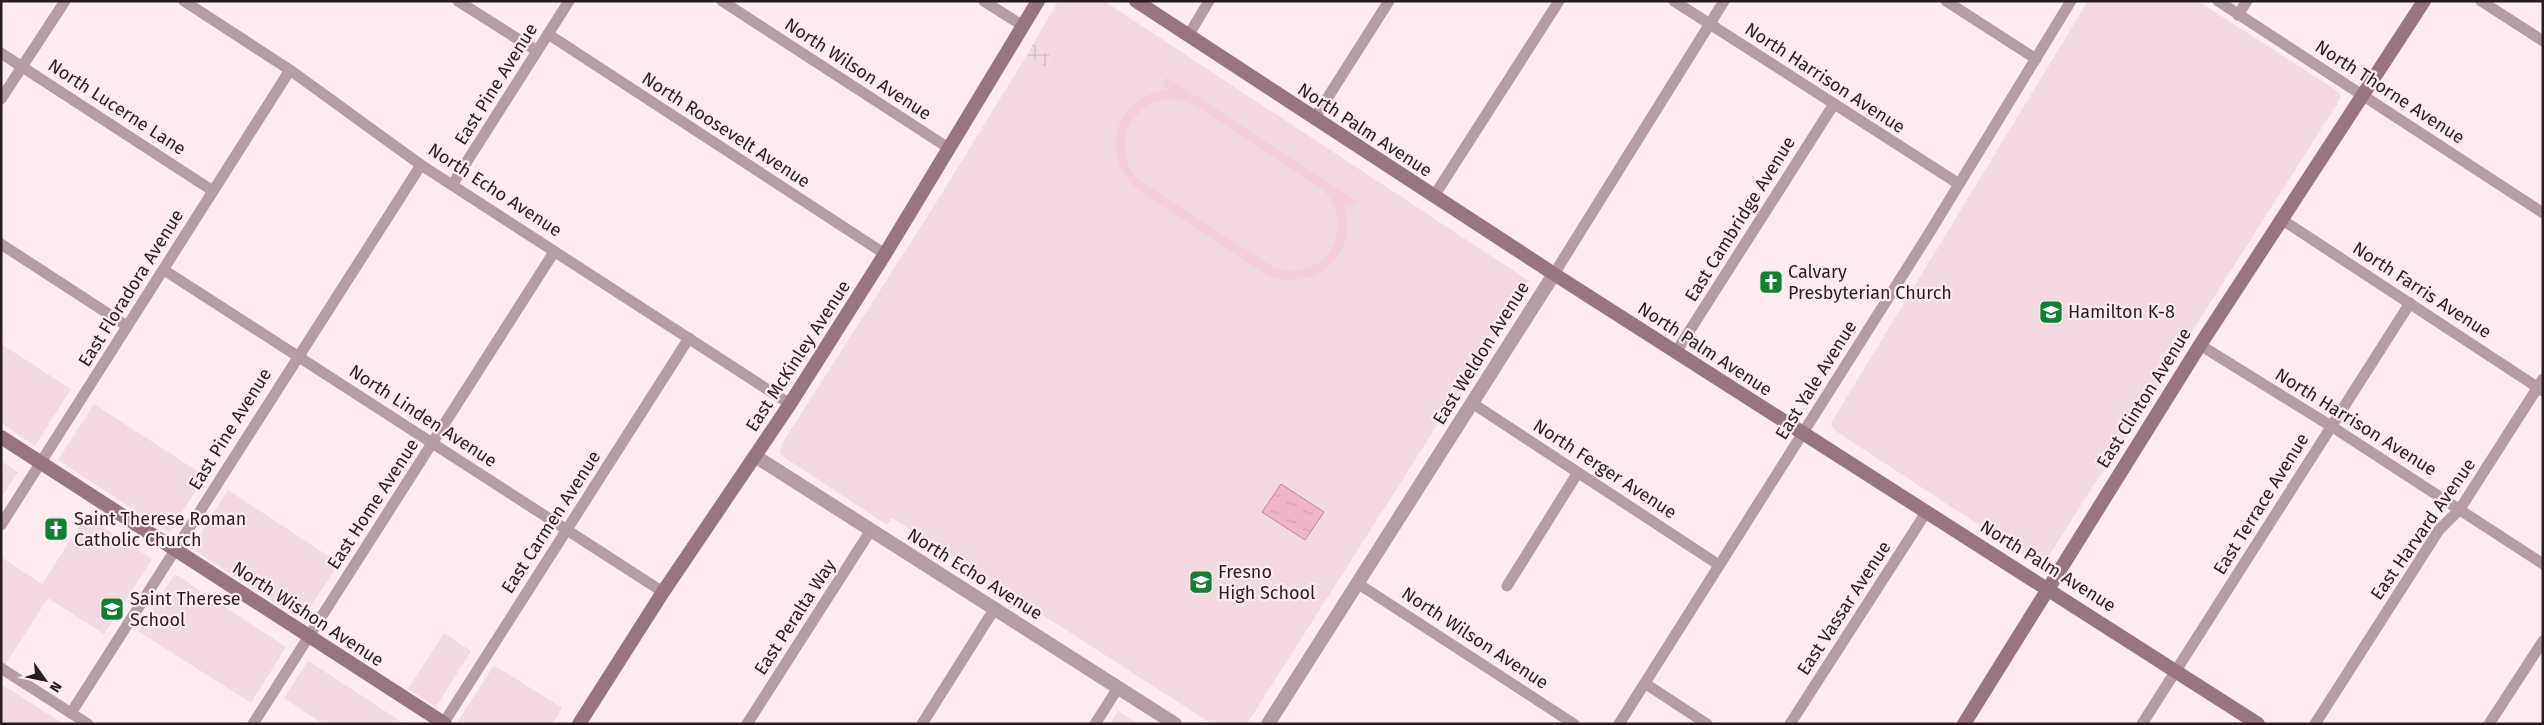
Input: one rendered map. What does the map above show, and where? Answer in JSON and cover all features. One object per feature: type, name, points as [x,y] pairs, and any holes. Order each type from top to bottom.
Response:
[{"type":"main road","name":"East McKinley Avenue","points":[[579,724],[662,592],[790,404],[950,149],[1038,1]]},
{"type":"main road","name":"North Palm Avenue","points":[[1136,1],[1314,119],[1802,434],[1927,511],[2258,724]]},
{"type":"main road","name":"East Clinton Avenue","points":[[1964,724],[2200,345],[2281,219],[2364,97],[2424,1]]},
{"type":"main road","name":"North Wishon Avenue","points":[[1,437],[308,637],[444,723]]},
{"type":"street","points":[[1,100],[65,1]]},
{"type":"street","name":"North Echo Avenue","points":[[184,1],[290,70],[421,165],[790,404]]},
{"type":"street","points":[[458,1],[537,51]]},
{"type":"street","name":"East Pine Avenue","points":[[452,185],[569,1]]},
{"type":"street","name":"North Wilson Avenue","points":[[722,1],[950,149]]},
{"type":"street","points":[[984,1],[1023,26]]},
{"type":"street","points":[[1188,36],[1209,1]]},
{"type":"street","points":[[1314,119],[1388,1]]},
{"type":"street","points":[[1434,196],[1559,1]]},
{"type":"street","name":"North Harrison Avenue","points":[[1674,1],[1959,184]]},
{"type":"street","name":"East Weldon Avenue","points":[[1268,724],[1554,274],[1724,1]]},
{"type":"street","points":[[1946,1],[2036,59]]},
{"type":"street","name":"East Yale Avenue","points":[[1619,724],[1646,684],[1719,564],[1959,184],[2071,1]]},
{"type":"street","name":"North Thorne Avenue","points":[[2218,1],[2543,212]]},
{"type":"street","points":[[2238,15],[2247,1]]},
{"type":"street","points":[[2481,1],[2543,41]]},
{"type":"street","name":"North Roosevelt Avenue","points":[[548,34],[885,254]]},
{"type":"street","name":"North Lucerne Lane","points":[[1,53],[213,192]]},
{"type":"street","name":"East Floradora Avenue","points":[[1,525],[290,70]]},
{"type":"street","name":"East Cambridge Avenue","points":[[1676,352],[1834,104]]},
{"type":"street","name":"East Pine Avenue","points":[[71,713],[297,356],[421,165]]},
{"type":"street","name":"North Farris Avenue","points":[[2281,219],[2541,385]]},
{"type":"street","points":[[1,244],[128,326]]},
{"type":"street","name":"East Home Avenue","points":[[253,724],[554,252]]},
{"type":"street","name":"North Linden Avenue","points":[[164,270],[662,592]]},
{"type":"street","name":"East Terrace Avenue","points":[[2142,724],[2410,303]]},
{"type":"street","name":"East Carmen Avenue","points":[[444,723],[689,338]]},
{"type":"street","name":"North Harrison Avenue","points":[[2200,345],[2331,426],[2543,564]]},
{"type":"street","name":"East Harvard Avenue","points":[[2315,724],[2439,530],[2460,509],[2541,385]]},
{"type":"street","name":"North Ferger Avenue","points":[[1472,403],[1577,474],[1719,564]]},
{"type":"street","name":"North Echo Avenue","points":[[756,456],[1175,724]]},
{"type":"street","points":[[1507,586],[1577,474]]},
{"type":"street","name":"East Vassar Avenue","points":[[1790,724],[1927,511]]},
{"type":"street","name":"East Peralta Way","points":[[748,724],[871,530]]},
{"type":"street","name":"North Wilson Avenue","points":[[1357,583],[1574,724]]},
{"type":"street","points":[[922,724],[995,608]]},
{"type":"street","points":[[2489,724],[2543,641]]},
{"type":"street","points":[[1,668],[88,724]]},
{"type":"street","points":[[1646,684],[1707,724]]},
{"type":"street","points":[[1095,724],[1118,688]]},
{"type":"shaded area","name":"Fresno High School","points":[[1058,1],[1104,1],[1529,281],[1247,724],[1212,724],[892,518],[887,525],[780,453],[781,445],[934,206],[1027,55],[1046,67],[1052,57],[1033,44]]},
{"type":"shaded area","name":"Hamilton K-8","points":[[2088,1],[2198,1],[2339,92],[2341,98],[2046,560],[2037,563],[1834,430],[1831,423]]},
{"type":"shaded area","points":[[1033,44],[1052,57],[1045,67],[1027,55]]},
{"type":"shaded area","points":[[1167,77],[1357,201],[1352,208],[1344,203],[1347,233],[1343,248],[1329,266],[1323,271],[1302,279],[1287,280],[1272,277],[1253,267],[1140,192],[1127,178],[1119,162],[1116,146],[1117,130],[1124,116],[1135,103],[1150,94],[1169,90],[1162,84]],"holes":[[[1165,99],[1181,100],[1196,106],[1323,190],[1334,205],[1338,221],[1337,236],[1331,250],[1321,261],[1307,268],[1291,271],[1273,267],[1138,179],[1130,168],[1126,156],[1125,143],[1132,121],[1141,111],[1152,104]]]},
{"type":"shaded area","points":[[1,344],[71,389],[35,446],[1,423]]},
{"type":"shaded area","points":[[94,404],[205,476],[169,533],[58,460]]},
{"type":"shaded area","points":[[1,461],[18,472],[1,498]]},
{"type":"shaded area","points":[[228,490],[339,563],[302,620],[191,548]]},
{"type":"shaded area","points":[[86,516],[152,559],[104,634],[48,598],[5,665],[1,662],[1,557],[42,584]]},
{"type":"shaded area","points":[[175,574],[286,647],[251,703],[138,631]]},
{"type":"shaded area","points":[[444,633],[471,651],[436,707],[408,689]]},
{"type":"shaded area","points":[[308,661],[404,724],[323,724],[284,698]]},
{"type":"shaded area","points":[[494,665],[562,708],[553,724],[462,724],[458,721]]},
{"type":"shaded area","points":[[1,684],[59,721],[63,724],[1,724]]},
{"type":"shaded area","points":[[1118,711],[1138,724],[1110,724]]},
{"type":"water","points":[[1281,484],[1324,512],[1305,540],[1262,512]]},
{"type":"place","name":"Calvary Presbyterian Church","points":[[1771,282]]},
{"type":"place","name":"Hamilton K-8","points":[[2051,312]]},
{"type":"place","name":"Saint Therese Roman Catholic Church","points":[[56,529]]},
{"type":"place","name":"Fresno High School","points":[[1201,582]]},
{"type":"place","name":"Saint Therese School","points":[[112,609]]}]
